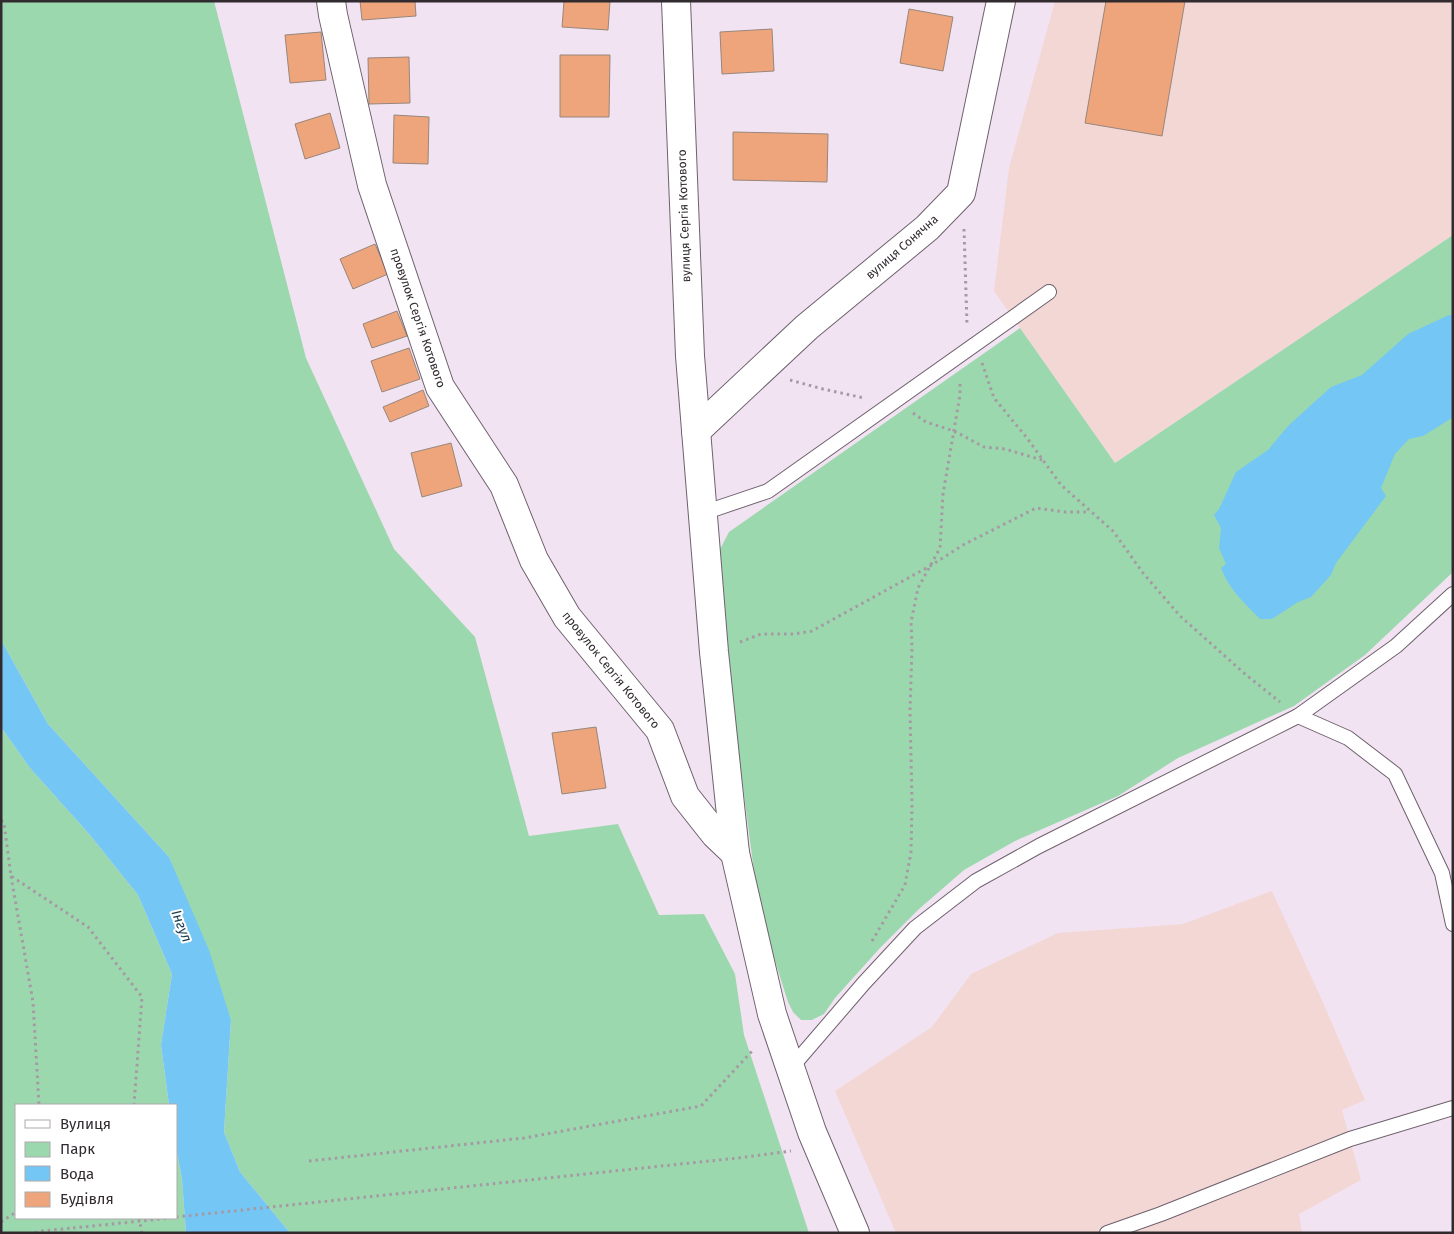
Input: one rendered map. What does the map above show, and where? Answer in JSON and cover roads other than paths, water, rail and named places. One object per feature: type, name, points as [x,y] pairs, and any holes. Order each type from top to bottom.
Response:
[{"type":"street","name":"провулок Сергія Котового","points":[[331,1],[372,185],[440,387],[504,485],[534,560],[568,617],[660,730],[685,796],[714,834],[734,853]]},
{"type":"street","name":"вулиця Сергія Котового","points":[[676,1],[689,347],[714,652],[734,853],[772,1014],[812,1132],[855,1233]]},
{"type":"street","name":"вулиця Сонячна","points":[[696,431],[807,327],[927,228],[961,194],[1001,1]]},
{"type":"lane","points":[[703,513],[768,491],[1049,292]]},
{"type":"lane","points":[[790,1069],[864,983],[915,928],[976,881],[1039,846],[1298,716],[1396,646],[1453,594]]},
{"type":"lane","points":[[1298,716],[1348,738],[1395,774],[1442,873],[1453,924]]},
{"type":"lane","points":[[1107,1233],[1161,1214],[1350,1139],[1453,1108]]},
{"type":"water","points":[[1449,315],[1453,315],[1452,418],[1423,436],[1409,439],[1395,454],[1381,488],[1386,496],[1336,563],[1331,575],[1311,597],[1298,602],[1272,619],[1260,619],[1232,589],[1221,568],[1226,564],[1219,548],[1221,528],[1214,515],[1219,509],[1236,472],[1268,450],[1289,425],[1331,387],[1362,375],[1408,334]]},
{"type":"water","name":"Інгул","points":[[1,640],[48,724],[169,857],[209,950],[231,1020],[224,1132],[240,1172],[290,1233],[186,1233],[182,1179],[178,1157],[178,1104],[169,1104],[161,1045],[172,974],[138,895],[90,835],[30,768],[1,727]]}]
